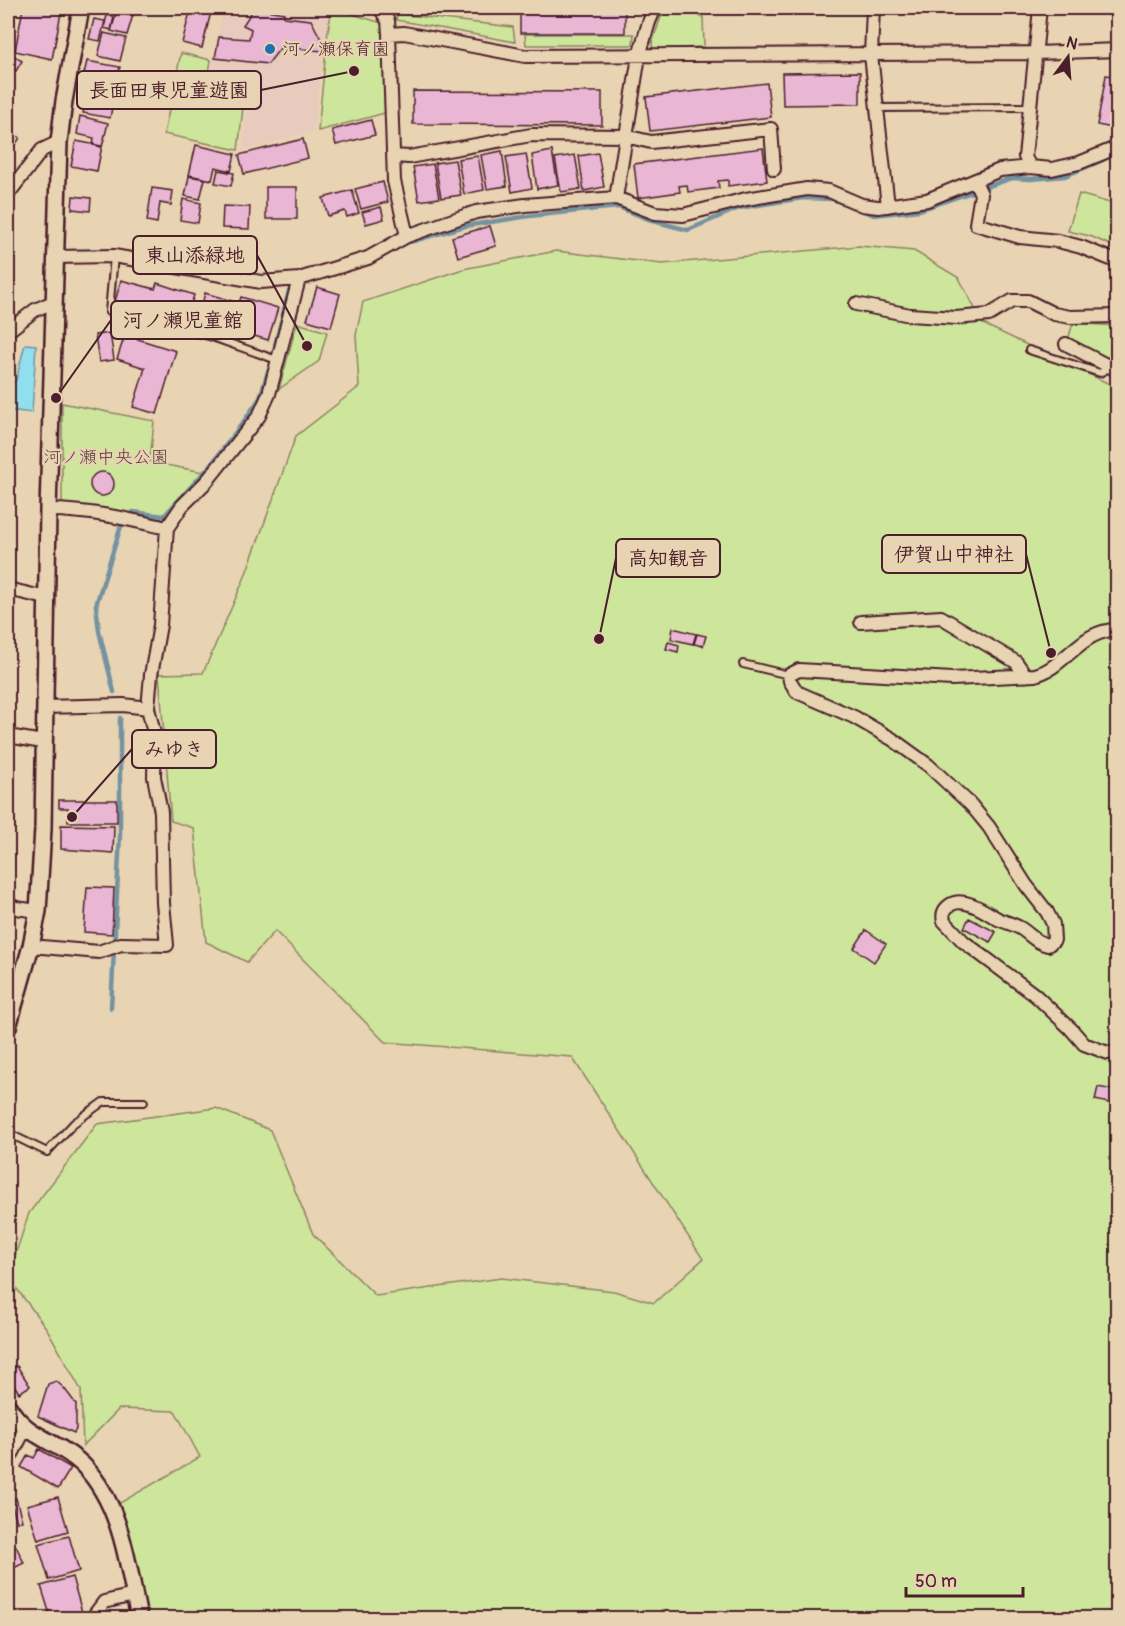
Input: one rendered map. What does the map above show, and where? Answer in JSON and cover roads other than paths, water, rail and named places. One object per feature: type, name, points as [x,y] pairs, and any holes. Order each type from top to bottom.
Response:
[{"type":"street","points":[[8,1027],[31,946],[38,911],[43,829],[48,510],[59,142],[81,8]]},
{"type":"street","points":[[380,8],[388,21],[390,34],[394,181],[407,236]]},
{"type":"street","points":[[616,198],[639,56],[655,8]]},
{"type":"street","points":[[873,8],[871,55],[888,206]]},
{"type":"street","points":[[1030,167],[1025,157],[1040,8]]},
{"type":"street","points":[[390,34],[404,33],[525,56],[871,55],[1118,50]]},
{"type":"street","points":[[394,156],[409,157],[531,135],[625,136],[651,142],[771,129],[774,169]]},
{"type":"street","points":[[8,194],[42,150],[59,142]]},
{"type":"street","points":[[54,257],[114,256],[261,282],[299,279],[368,258],[407,236],[476,212],[525,205],[616,198],[655,213],[683,215],[747,199],[807,189],[829,191],[862,205],[888,206],[979,188],[1000,170],[1030,167],[1052,169],[1079,163],[1118,147]]},
{"type":"street","points":[[979,188],[976,224],[1020,237],[1058,241],[1081,247],[1118,262]]},
{"type":"street","points":[[31,946],[99,952],[122,944],[167,945],[163,903],[161,812],[154,777],[154,737],[148,708],[160,625],[167,528],[182,506],[207,481],[259,416],[269,394],[299,279]]},
{"type":"street","points":[[856,304],[910,315],[956,318],[989,315],[1012,301],[1028,301],[1054,314],[1070,317],[1118,315]]},
{"type":"street","points":[[8,331],[35,310],[53,302]]},
{"type":"street","points":[[1066,344],[1114,369]]},
{"type":"street","points":[[48,510],[123,518],[167,528]]},
{"type":"street","points":[[8,589],[46,598]]},
{"type":"street","points":[[861,622],[941,617],[1016,662],[1026,676]]},
{"type":"street","points":[[1118,630],[1097,634],[1074,648],[1041,674],[952,679],[799,670],[789,675],[797,692],[854,717],[892,738],[928,765],[976,810],[1026,885],[1047,912],[1053,924],[1054,940],[1048,945],[1041,944],[1020,928],[961,903],[955,903],[946,908],[942,916],[944,921],[964,942],[1035,995],[1084,1044],[1102,1051],[1118,1052]]},
{"type":"street","points":[[44,707],[123,705],[148,708]]},
{"type":"street","points":[[8,736],[36,741]]},
{"type":"street","points":[[8,903],[16,908],[38,911]]},
{"type":"street","points":[[8,1406],[25,1429],[61,1448],[83,1465],[107,1498],[120,1532],[139,1618]]},
{"type":"street","points":[[8,1462],[25,1429]]},
{"type":"street","points":[[92,1618],[104,1602],[134,1594]]},
{"type":"lane","points":[[876,108],[1029,107]]},
{"type":"lane","points":[[114,256],[109,312],[151,327],[177,328],[212,337],[277,360]]},
{"type":"lane","points":[[1029,350],[1100,373],[1114,369]]},
{"type":"lane","points":[[743,664],[789,675]]},
{"type":"lane","points":[[8,1133],[47,1152],[74,1123],[103,1102],[144,1102]]},
{"type":"water","points":[[25,344],[36,345],[32,413],[8,410],[8,393],[16,380]]},
{"type":"waterway","points":[[410,242],[465,226],[529,216],[618,207],[653,221],[688,230],[739,208],[803,198],[832,199],[874,215],[919,210],[1012,178],[1065,176],[1103,160]]},
{"type":"waterway","points":[[275,345],[289,291]]},
{"type":"waterway","points":[[133,512],[164,516],[210,466],[244,421],[260,398],[268,371]]},
{"type":"waterway","points":[[114,692],[99,631],[96,605],[121,526]]},
{"type":"waterway","points":[[111,1008],[120,835],[120,718]]},
{"type":"place","name":"河ノ瀬保育園","points":[[270,49]]},
{"type":"place","name":"長面田東児童遊園","points":[[354,71]]},
{"type":"place","name":"東山添緑地","points":[[307,346]]},
{"type":"place","name":"河ノ瀬児童館","points":[[56,398]]},
{"type":"place","name":"高知観音","points":[[599,639]]},
{"type":"place","name":"伊賀山中神社","points":[[1051,653]]},
{"type":"place","name":"みゆき","points":[[72,817]]},
{"type":"park label","name":"河ノ瀬中央公園","points":[[106,457]]}]
